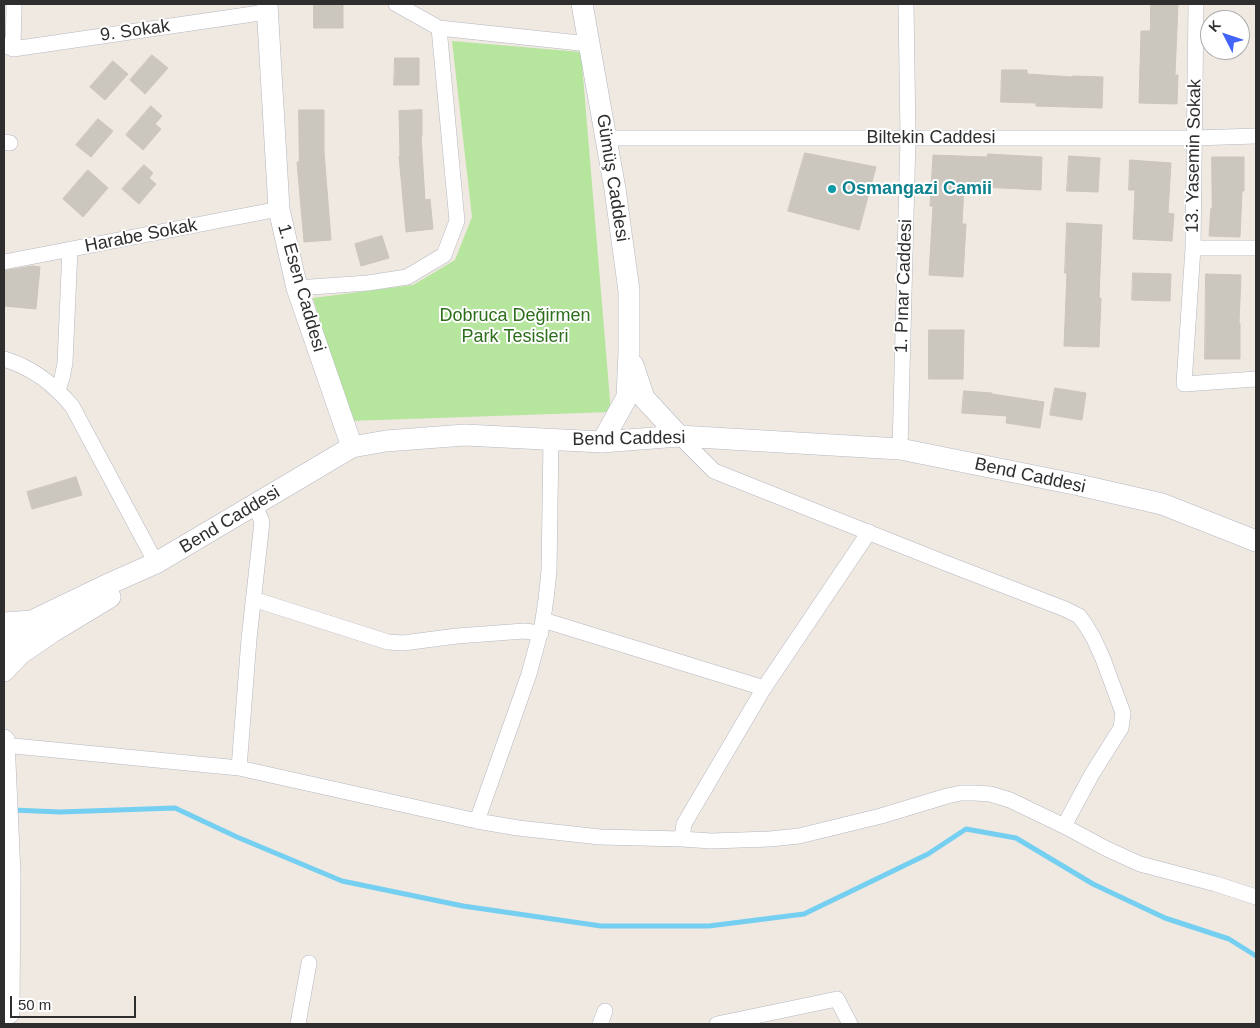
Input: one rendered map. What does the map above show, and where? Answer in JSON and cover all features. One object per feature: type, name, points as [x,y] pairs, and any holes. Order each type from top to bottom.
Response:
[{"type":"main road","name":"Gümüş Caddesi","points":[[582,4],[615,189],[629,291],[627,397],[602,442]]},
{"type":"main road","name":"1. Esen Caddesi","points":[[267,8],[279,209],[298,288],[352,447]]},
{"type":"main road","points":[[629,353],[644,398],[679,436]]},
{"type":"main road","name":"Bend Caddesi","points":[[4,623],[32,622],[111,582],[156,563],[352,447],[386,441],[465,435],[602,442],[679,436],[900,449],[1079,485],[1162,504],[1256,541]]},
{"type":"main road","points":[[9,653],[52,632],[122,590],[156,563]]},
{"type":"main road","points":[[4,670],[9,653],[10,639],[32,622]]},
{"type":"main road","points":[[4,740],[10,874],[10,1019]]},
{"type":"main road","points":[[4,990],[10,1019]]},
{"type":"street","points":[[9,47],[14,4]]},
{"type":"street","points":[[396,4],[440,28],[589,44]]},
{"type":"street","name":"1. Pınar Caddesi","points":[[900,449],[908,138],[906,4]]},
{"type":"street","name":"13. Yasemin Sokak","points":[[1196,4],[1193,248],[1184,384],[1256,379]]},
{"type":"street","name":"9. Sokak","points":[[9,47],[267,8]]},
{"type":"street","points":[[298,288],[368,283],[407,277],[444,256],[458,221],[440,28]]},
{"type":"street","name":"Biltekin Caddesi","points":[[606,138],[1194,138],[1256,136]]},
{"type":"street","name":"Harabe Sokak","points":[[4,262],[279,209]]},
{"type":"street","name":"13. Yasemin Sokak","points":[[1193,248],[1256,248]]},
{"type":"street","points":[[58,390],[65,362],[70,249]]},
{"type":"street","points":[[4,359],[28,368],[42,377],[58,390],[72,406],[156,563]]},
{"type":"street","points":[[679,436],[714,471],[1079,616],[1104,659],[1123,713],[1121,728],[1092,774],[1064,826]]},
{"type":"street","points":[[477,821],[529,674],[542,626],[549,571],[551,440]]},
{"type":"street","points":[[239,768],[253,599],[262,522],[255,505]]},
{"type":"street","points":[[682,839],[684,824],[764,688],[869,532]]},
{"type":"street","points":[[253,599],[388,642],[403,643],[457,636],[524,631],[542,626],[764,688]]},
{"type":"street","points":[[4,745],[239,768],[477,821],[518,828],[600,837],[740,841],[799,836],[881,816],[947,796],[961,793],[990,794],[1010,800],[1064,826],[1107,850],[1140,864],[1216,884],[1256,897]]},
{"type":"street","points":[[298,1024],[309,963]]},
{"type":"street","points":[[717,1024],[837,999],[850,1024]]},
{"type":"green space","name":"Dobruca Değirmen Park Tesisleri","points":[[452,41],[581,52],[611,412],[349,421],[313,298],[413,285],[455,260],[472,217]]},
{"type":"building","points":[[314,4],[343,4],[343,28],[314,28]]},
{"type":"building","points":[[1151,4],[1178,4],[1175,75],[1178,75],[1177,104],[1139,103],[1141,31],[1150,31]]},
{"type":"building","points":[[152,55],[168,68],[145,94],[130,80]]},
{"type":"building","points":[[395,58],[419,58],[419,85],[394,85]]},
{"type":"building","points":[[113,61],[128,74],[105,100],[90,87]]},
{"type":"building","points":[[1002,70],[1027,70],[1027,74],[1103,77],[1102,108],[1036,106],[1036,103],[1001,102]]},
{"type":"building","points":[[151,106],[162,116],[155,124],[161,129],[143,150],[126,135]]},
{"type":"building","points":[[299,110],[324,110],[324,152],[331,240],[304,242],[297,162],[299,162]]},
{"type":"building","points":[[422,110],[421,136],[425,200],[430,199],[433,229],[406,232],[399,156],[399,111]]},
{"type":"building","points":[[98,119],[113,131],[91,157],[76,145]]},
{"type":"building","name":"Osmangazi Camii","points":[[805,153],[876,167],[859,230],[788,211]]},
{"type":"building","points":[[988,154],[1042,157],[1041,190],[964,186],[962,224],[966,224],[963,277],[929,275],[933,206],[930,206],[933,155],[987,157]]},
{"type":"building","points":[[1069,156],[1100,158],[1098,192],[1067,191]]},
{"type":"building","points":[[1212,157],[1244,157],[1244,191],[1242,191],[1240,237],[1209,236],[1212,208]]},
{"type":"building","points":[[1130,160],[1171,163],[1168,213],[1174,214],[1172,241],[1133,239],[1135,190],[1129,190]]},
{"type":"building","points":[[144,165],[153,173],[149,178],[156,184],[139,204],[122,189]]},
{"type":"building","points":[[88,170],[108,188],[83,217],[63,199]]},
{"type":"building","points":[[1067,223],[1102,225],[1099,347],[1064,346]]},
{"type":"building","points":[[382,236],[389,258],[361,266],[355,244]]},
{"type":"building","points":[[33,266],[40,267],[36,309],[4,306],[4,271]]},
{"type":"building","points":[[1133,273],[1171,274],[1170,301],[1132,300]]},
{"type":"building","points":[[1206,274],[1241,275],[1240,359],[1205,359]]},
{"type":"building","points":[[929,330],[964,330],[963,379],[929,379]]},
{"type":"building","points":[[1055,388],[1086,393],[1082,420],[1050,415]]},
{"type":"building","points":[[964,391],[992,393],[1044,402],[1040,428],[1006,423],[1007,416],[962,413]]},
{"type":"building","points":[[76,477],[82,495],[32,509],[27,492]]},
{"type":"waterway","points":[[12,810],[60,812],[175,808],[237,837],[342,881],[463,906],[601,926],[709,926],[804,914],[928,854],[966,829],[1016,838],[1093,884],[1165,918],[1229,939],[1256,956]]},
{"type":"place","name":"Osmangazi Camii","points":[[832,189]]}]
